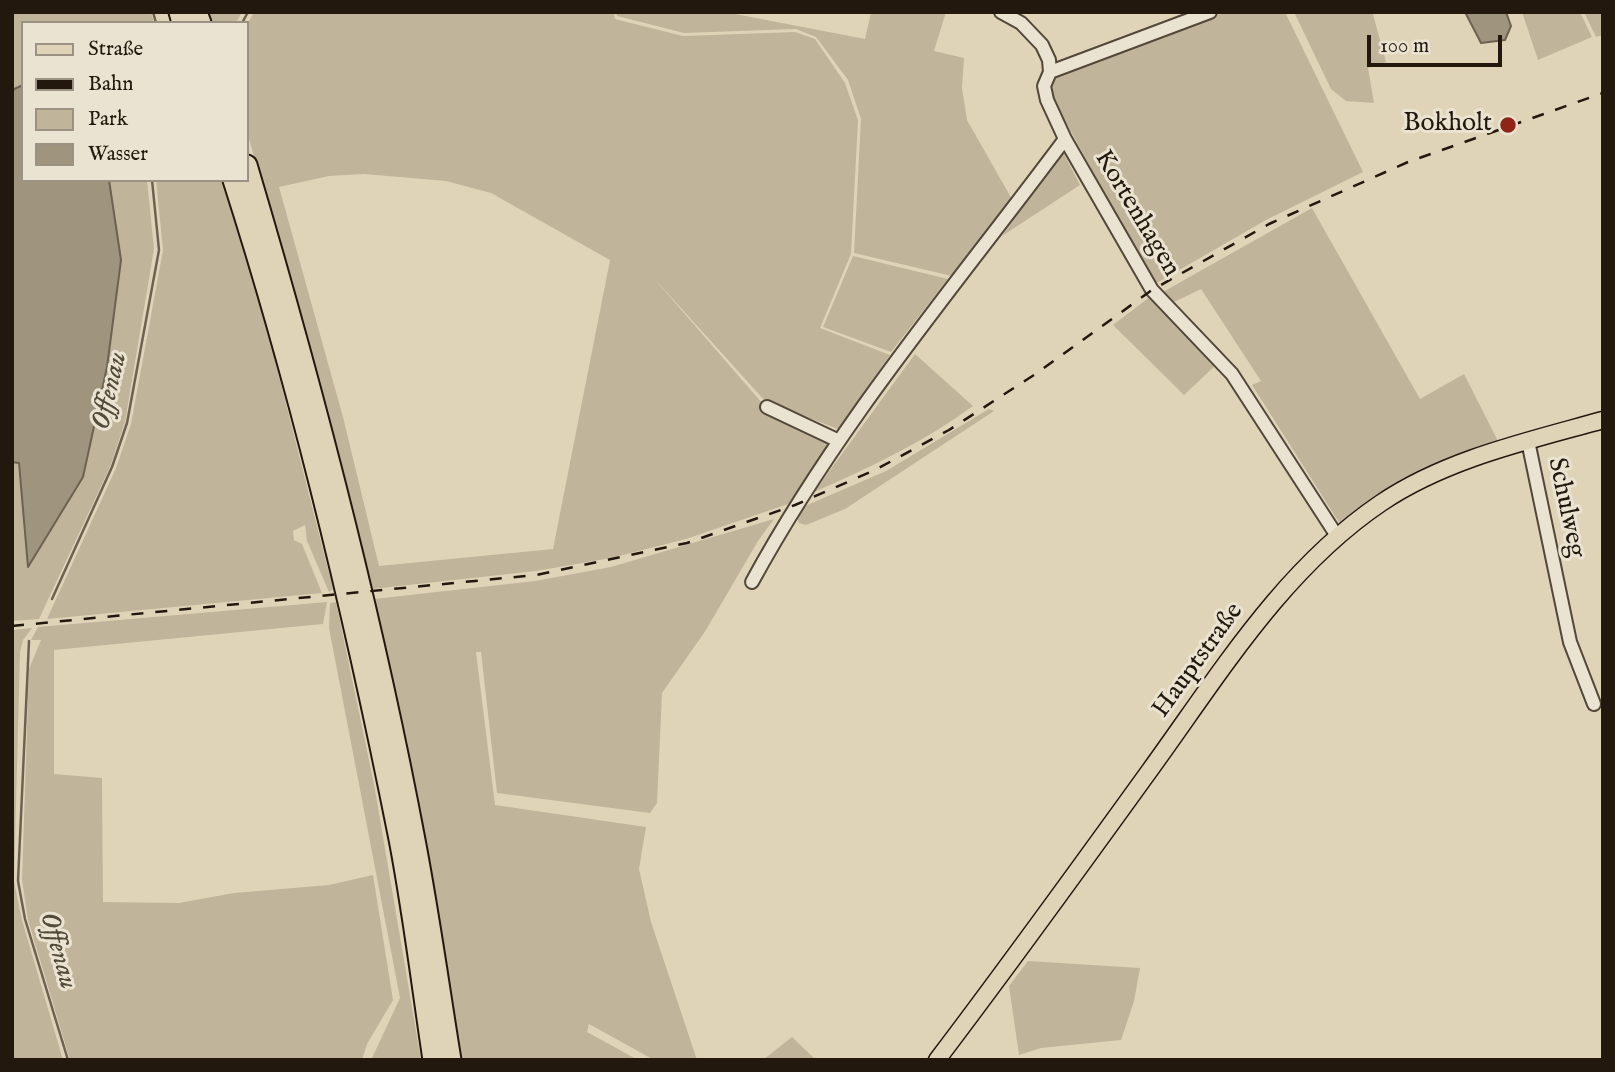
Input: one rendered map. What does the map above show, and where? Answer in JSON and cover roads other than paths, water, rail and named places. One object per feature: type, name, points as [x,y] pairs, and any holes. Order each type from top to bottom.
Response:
[{"type":"highway","points":[[248,168],[285,292],[353,553],[415,839],[451,1060]]},
{"type":"highway","points":[[234,182],[268,298],[337,558],[399,841],[433,1060]]},
{"type":"main road","name":"Hauptstraße","points":[[937,1060],[1273,602],[1337,536],[1382,502],[1410,486],[1470,460],[1603,419]]},
{"type":"street","name":"Kortenhagen","points":[[1001,12],[1036,36],[1049,60],[1050,72],[1044,86],[1047,100],[1065,139],[1152,290],[1232,374],[1337,536]]},
{"type":"street","points":[[1050,72],[1210,12]]},
{"type":"street","points":[[752,582],[795,505],[904,348],[1065,139]]},
{"type":"street","points":[[767,407],[839,441]]},
{"type":"street","name":"Schulweg","points":[[1528,441],[1570,642],[1594,704]]},
{"type":"water","points":[[1465,12],[1506,12],[1511,26],[1505,40],[1481,43]]},
{"type":"water","points":[[21,86],[21,182],[109,182],[121,260],[107,367],[83,477],[28,567],[19,463],[12,462],[12,90]]},
{"type":"waterway","points":[[153,12],[155,21]]},
{"type":"waterway","name":"Offenau","points":[[243,21],[248,12]]},
{"type":"waterway","name":"Offenau","points":[[52,599],[112,467],[127,423],[159,250],[152,182]]},
{"type":"waterway","name":"Offenau","points":[[29,641],[18,881],[25,919],[68,1060]]},
{"type":"railway","points":[[12,626],[536,575],[687,543],[795,505],[875,470],[949,430],[1037,373],[1152,290],[1269,224],[1408,162],[1603,93]]},
{"type":"place","name":"Bokholt","points":[[1508,125]]}]
